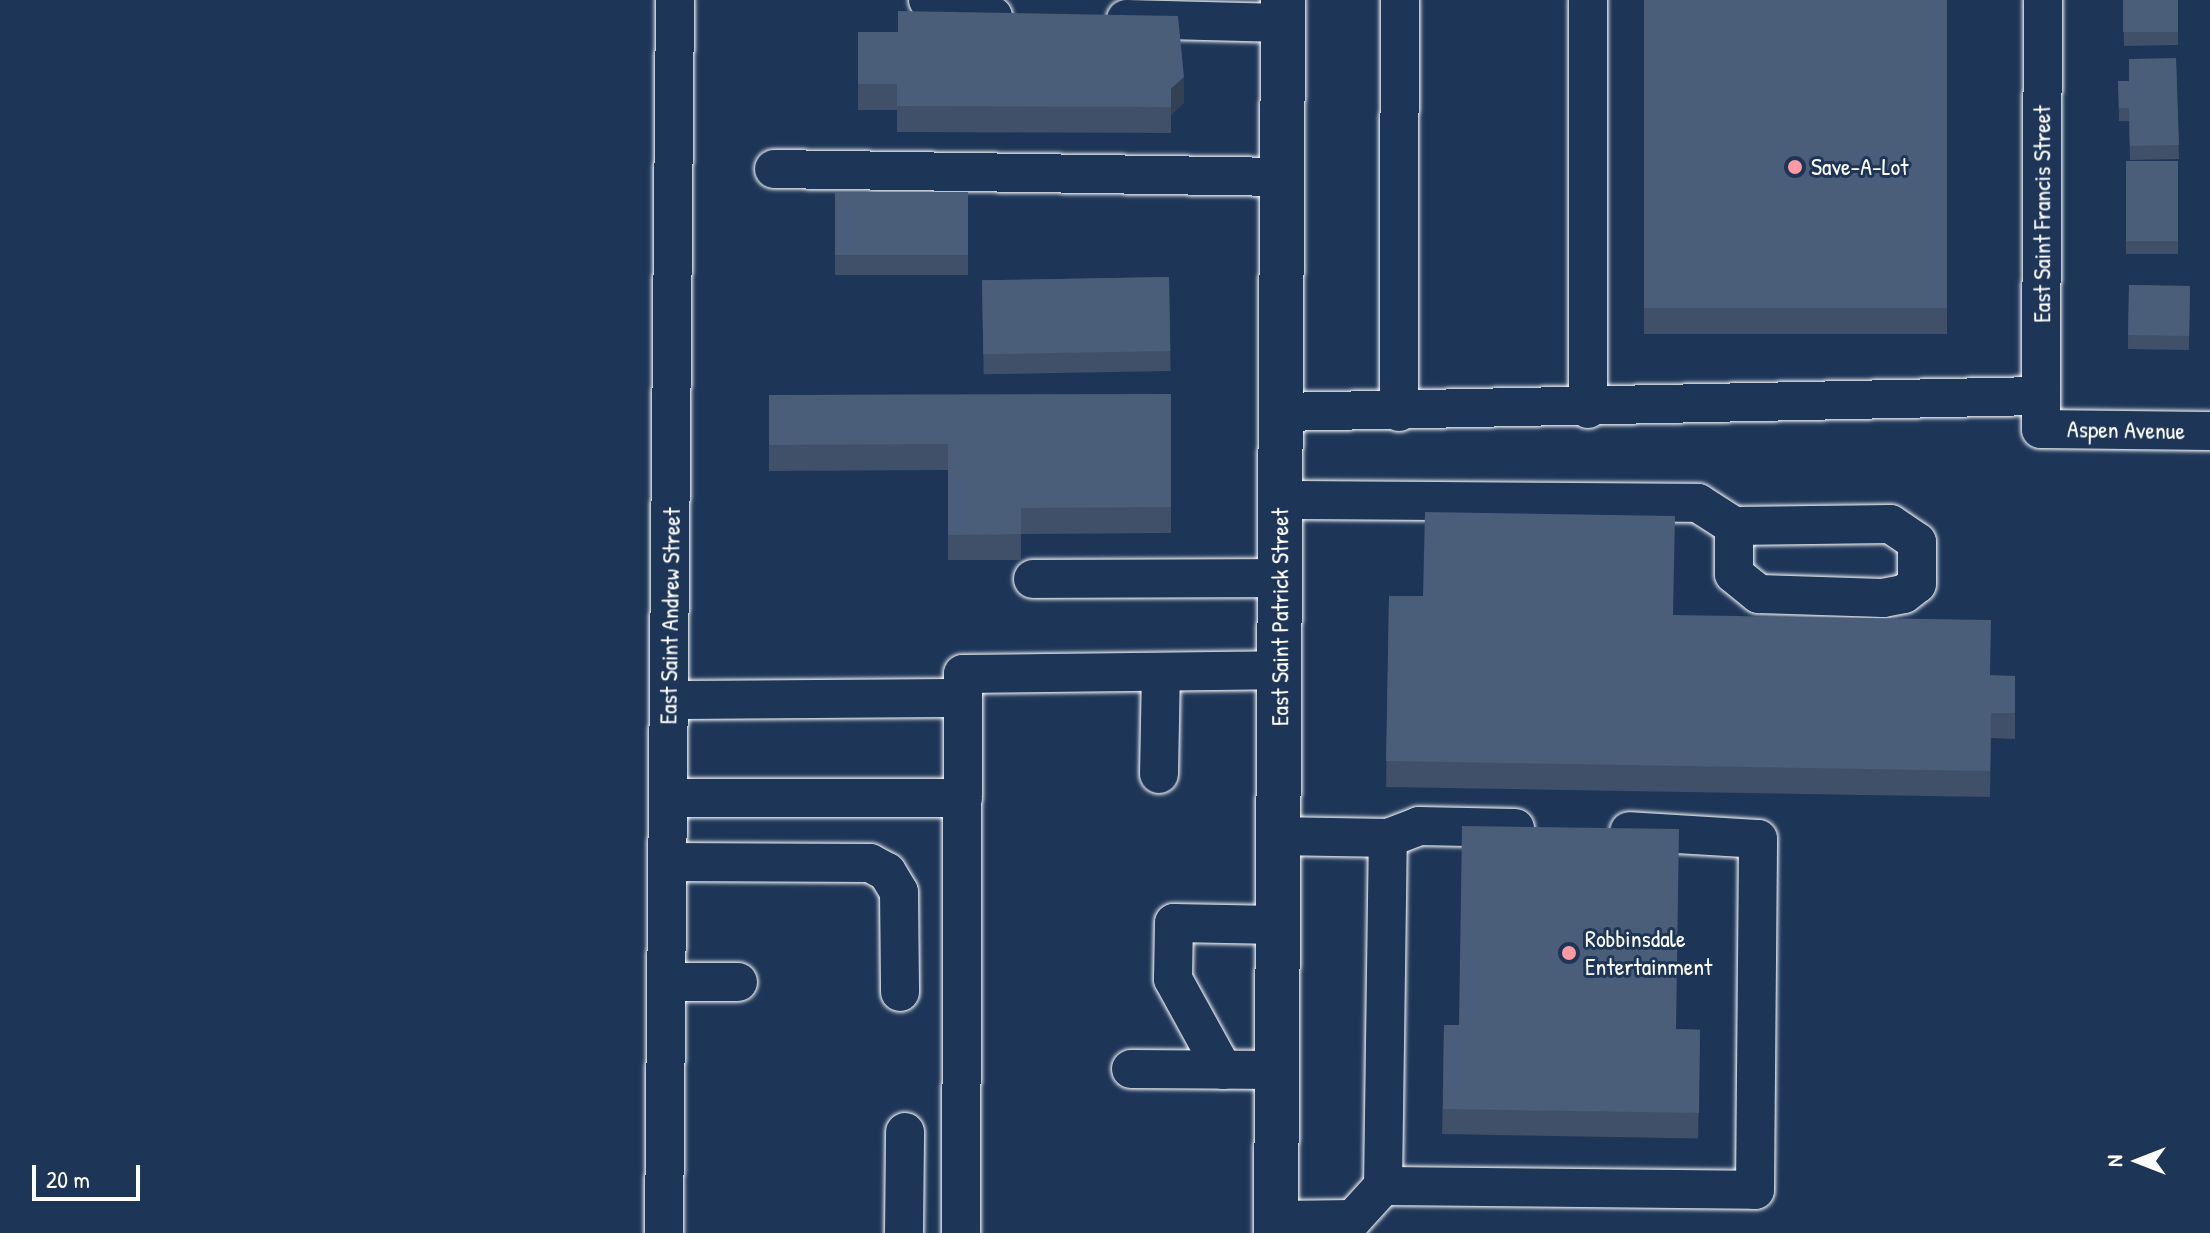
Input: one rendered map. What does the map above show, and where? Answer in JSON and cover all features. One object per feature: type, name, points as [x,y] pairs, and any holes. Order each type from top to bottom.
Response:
[{"type":"main road","name":"East Saint Patrick Street","points":[[1276,1226],[1283,11]]},
{"type":"street","name":"East Saint Andrew Street","points":[[664,1233],[675,0]]},
{"type":"street","points":[[928,0],[948,15],[1024,16]]},
{"type":"street","points":[[1399,412],[1400,0]]},
{"type":"street","points":[[1588,0],[1588,409]]},
{"type":"street","name":"East Saint Francis Street","points":[[2041,412],[2043,0]]},
{"type":"street","points":[[1084,18],[1283,11]]},
{"type":"street","points":[[774,169],[1282,177]]},
{"type":"street","name":"Aspen Avenue","points":[[1281,412],[1588,409],[2041,412],[2210,431]]},
{"type":"street","points":[[1281,500],[1698,503],[1734,526]]},
{"type":"street","points":[[1033,579],[1280,578]]},
{"type":"street","points":[[961,1233],[963,674],[1279,670]]},
{"type":"street","points":[[1159,774],[1161,672]]},
{"type":"street","points":[[669,700],[963,698]]},
{"type":"street","points":[[668,798],[963,798]]},
{"type":"street","points":[[1278,836],[1388,838],[1419,826],[1544,829]]},
{"type":"street","points":[[1383,1186],[1755,1190],[1758,839],[1716,833],[1591,830]]},
{"type":"street","points":[[1276,1226],[1353,1219],[1383,1186],[1388,838]]},
{"type":"street","points":[[668,862],[870,863],[878,867],[899,892],[900,992]]},
{"type":"street","points":[[1223,1070],[1173,979],[1174,923],[1278,925]]},
{"type":"street","points":[[666,982],[738,982]]},
{"type":"street","points":[[1131,1069],[1277,1070]]},
{"type":"street","points":[[904,1233],[905,1132]]},
{"type":"building","name":"Save-A-Lot","points":[[1644,0],[1947,0],[1947,308],[1644,308]]},
{"type":"building","points":[[2123,0],[2178,0],[2178,32],[2123,32]]},
{"type":"building","points":[[898,11],[1178,16],[1184,77],[1171,89],[1171,107],[897,106],[897,84],[858,84],[858,32],[898,32]]},
{"type":"building","points":[[2176,58],[2179,145],[2130,146],[2129,108],[2119,108],[2118,81],[2129,81],[2129,59]]},
{"type":"building","points":[[2126,161],[2178,161],[2178,241],[2126,241]]},
{"type":"building","points":[[835,192],[968,192],[968,255],[835,255]]},
{"type":"building","points":[[1169,277],[1170,351],[983,354],[982,280]]},
{"type":"building","points":[[2129,285],[2190,286],[2189,336],[2128,335]]},
{"type":"building","points":[[1171,394],[1171,507],[1021,508],[1021,534],[948,535],[948,444],[769,445],[769,395]]},
{"type":"building","points":[[1425,512],[1675,516],[1673,615],[1991,620],[1990,675],[2015,676],[2015,713],[1991,713],[1990,771],[1386,761],[1389,596],[1423,596]]},
{"type":"building","name":"Robbinsdale Entertainment","points":[[1462,826],[1679,829],[1676,1029],[1700,1030],[1699,1113],[1443,1109],[1444,1025],[1459,1025]]},
{"type":"place","name":"Save-A-Lot","points":[[1795,167]]},
{"type":"place","name":"Robbinsdale Entertainment","points":[[1569,953]]}]
